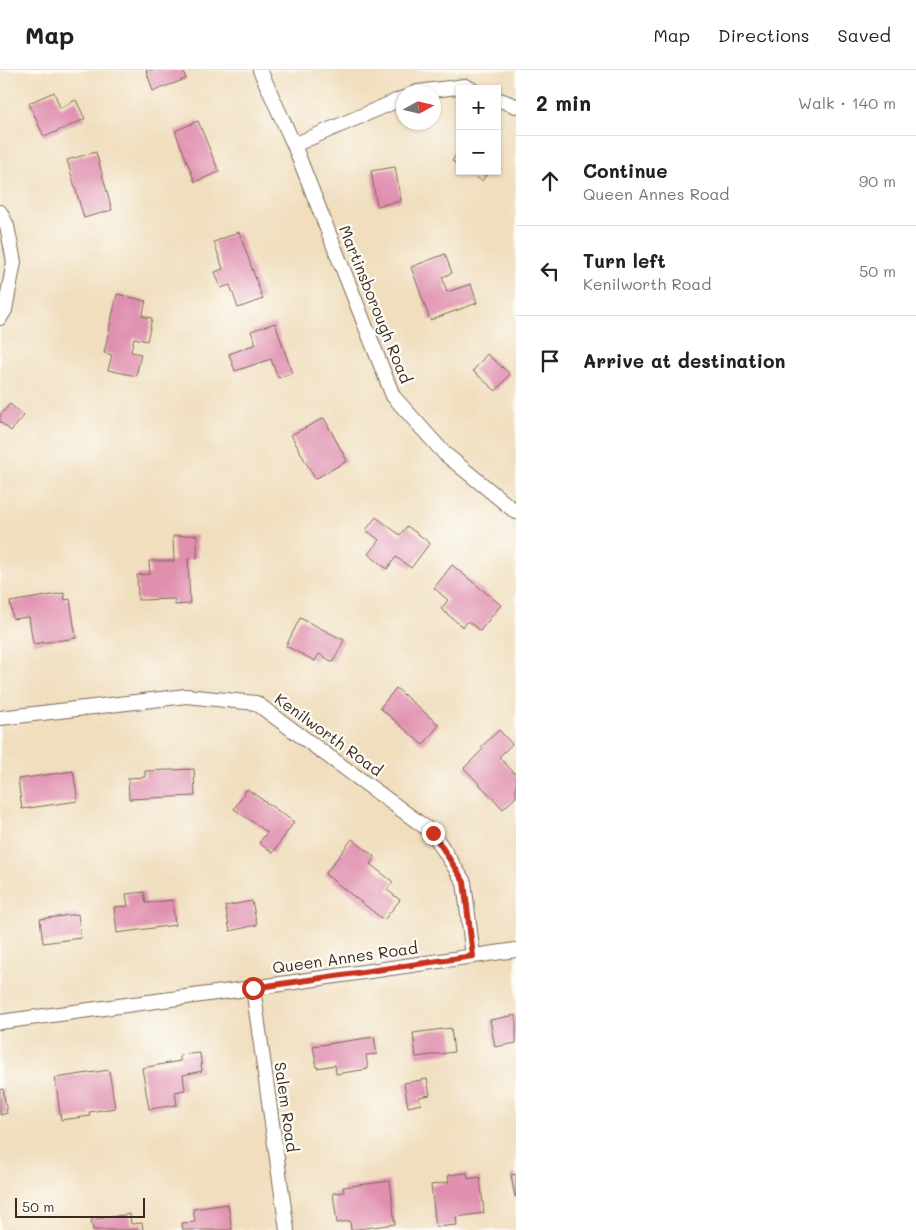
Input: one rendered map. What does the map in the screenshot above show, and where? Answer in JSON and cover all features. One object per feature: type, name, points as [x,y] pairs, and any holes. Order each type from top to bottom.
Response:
[{"type":"street","name":"Martinsborough Road","points":[[260,70],[294,145],[393,396],[444,453],[516,512]]},
{"type":"street","points":[[441,89],[456,87]]},
{"type":"street","points":[[501,100],[516,106]]},
{"type":"street","points":[[294,145],[396,101]]},
{"type":"street","points":[[0,212],[7,226],[14,262],[5,310],[0,318]]},
{"type":"street","name":"Kenilworth Road","points":[[0,718],[186,696],[256,703],[433,833],[464,882],[473,956]]},
{"type":"street","name":"Queen Annes Road","points":[[0,1022],[516,950]]},
{"type":"street","name":"Salem Road","points":[[253,988],[287,1230]]},
{"type":"building","points":[[146,70],[183,70],[186,79],[153,91]]},
{"type":"building","points":[[54,92],[60,108],[76,100],[85,119],[44,137],[29,103]]},
{"type":"building","points":[[198,121],[219,172],[195,182],[175,131]]},
{"type":"building","points":[[96,152],[112,210],[84,218],[67,160]]},
{"type":"building","points":[[456,155],[456,164],[452,161]]},
{"type":"building","points":[[395,167],[401,201],[377,206],[371,171]]},
{"type":"building","points":[[473,175],[486,175],[482,181]]},
{"type":"building","points":[[239,232],[263,299],[238,308],[230,285],[221,288],[215,272],[223,269],[214,242]]},
{"type":"building","points":[[445,254],[452,273],[442,277],[447,292],[471,284],[477,303],[430,320],[411,267]]},
{"type":"building","points":[[117,294],[146,301],[142,316],[152,318],[147,341],[134,338],[131,352],[141,354],[136,376],[108,370],[112,355],[104,353]]},
{"type":"building","points":[[275,323],[292,373],[278,378],[271,359],[235,371],[229,354],[256,344],[251,331]]},
{"type":"building","points":[[487,354],[510,374],[496,391],[473,371]]},
{"type":"building","points":[[10,404],[24,416],[11,431],[0,422],[0,415]]},
{"type":"building","points":[[324,418],[347,461],[315,479],[291,435]]},
{"type":"building","points":[[376,517],[400,535],[407,526],[430,543],[411,568],[396,557],[387,569],[368,554],[379,540],[366,530]]},
{"type":"building","points":[[197,535],[197,558],[188,559],[190,604],[175,605],[175,599],[138,600],[137,575],[150,574],[149,561],[174,561],[173,536]]},
{"type":"building","points":[[452,565],[501,605],[480,631],[468,621],[463,627],[441,609],[448,600],[434,588]]},
{"type":"building","points":[[64,593],[65,600],[70,599],[76,638],[33,644],[29,617],[13,619],[10,602]]},
{"type":"building","points":[[300,618],[344,640],[333,662],[319,654],[315,661],[286,646]]},
{"type":"building","points":[[396,688],[439,725],[423,745],[380,708]]},
{"type":"building","points":[[499,730],[512,744],[499,757],[516,775],[516,797],[503,809],[464,768],[483,749],[481,747]]},
{"type":"building","points":[[194,769],[195,796],[129,799],[128,778],[145,777],[145,771]]},
{"type":"building","points":[[73,771],[78,801],[22,809],[18,779]]},
{"type":"building","points":[[247,789],[294,822],[273,853],[259,843],[267,832],[234,809]]},
{"type":"building","points":[[352,839],[375,857],[370,864],[393,882],[387,890],[400,900],[384,920],[325,874]]},
{"type":"building","points":[[144,892],[146,903],[172,900],[175,925],[117,933],[114,907],[128,906],[126,894]]},
{"type":"building","points":[[252,901],[257,925],[230,931],[225,906]]},
{"type":"building","points":[[78,914],[81,938],[43,943],[40,919]]},
{"type":"building","points":[[516,1015],[516,1043],[495,1047],[490,1020]]},
{"type":"building","points":[[451,1028],[454,1052],[416,1057],[413,1033]]},
{"type":"building","points":[[374,1037],[377,1054],[366,1055],[368,1069],[336,1074],[335,1065],[317,1068],[313,1046]]},
{"type":"building","points":[[200,1053],[202,1071],[183,1075],[185,1090],[175,1092],[177,1105],[149,1109],[142,1068],[180,1061],[180,1055]]},
{"type":"building","points":[[109,1070],[115,1108],[89,1112],[90,1116],[61,1120],[55,1078]]},
{"type":"building","points":[[427,1079],[430,1095],[419,1097],[421,1104],[408,1107],[404,1083]]},
{"type":"building","points":[[3,1089],[7,1113],[0,1115],[0,1090]]},
{"type":"building","points":[[467,1173],[468,1179],[480,1177],[484,1213],[456,1217],[457,1225],[436,1227],[431,1185],[449,1182],[448,1175]]},
{"type":"building","points":[[516,1174],[516,1197],[515,1197],[511,1175]]},
{"type":"building","points":[[390,1181],[395,1224],[351,1230],[350,1221],[337,1223],[333,1193],[344,1192],[343,1187]]},
{"type":"building","points":[[228,1204],[232,1230],[183,1230],[182,1223],[195,1222],[193,1209]]},
{"type":"building","points":[[130,1214],[131,1224],[142,1223],[143,1230],[93,1230],[91,1220]]},
{"type":"route","points":[[253,988],[473,956],[464,882],[433,833]]}]
